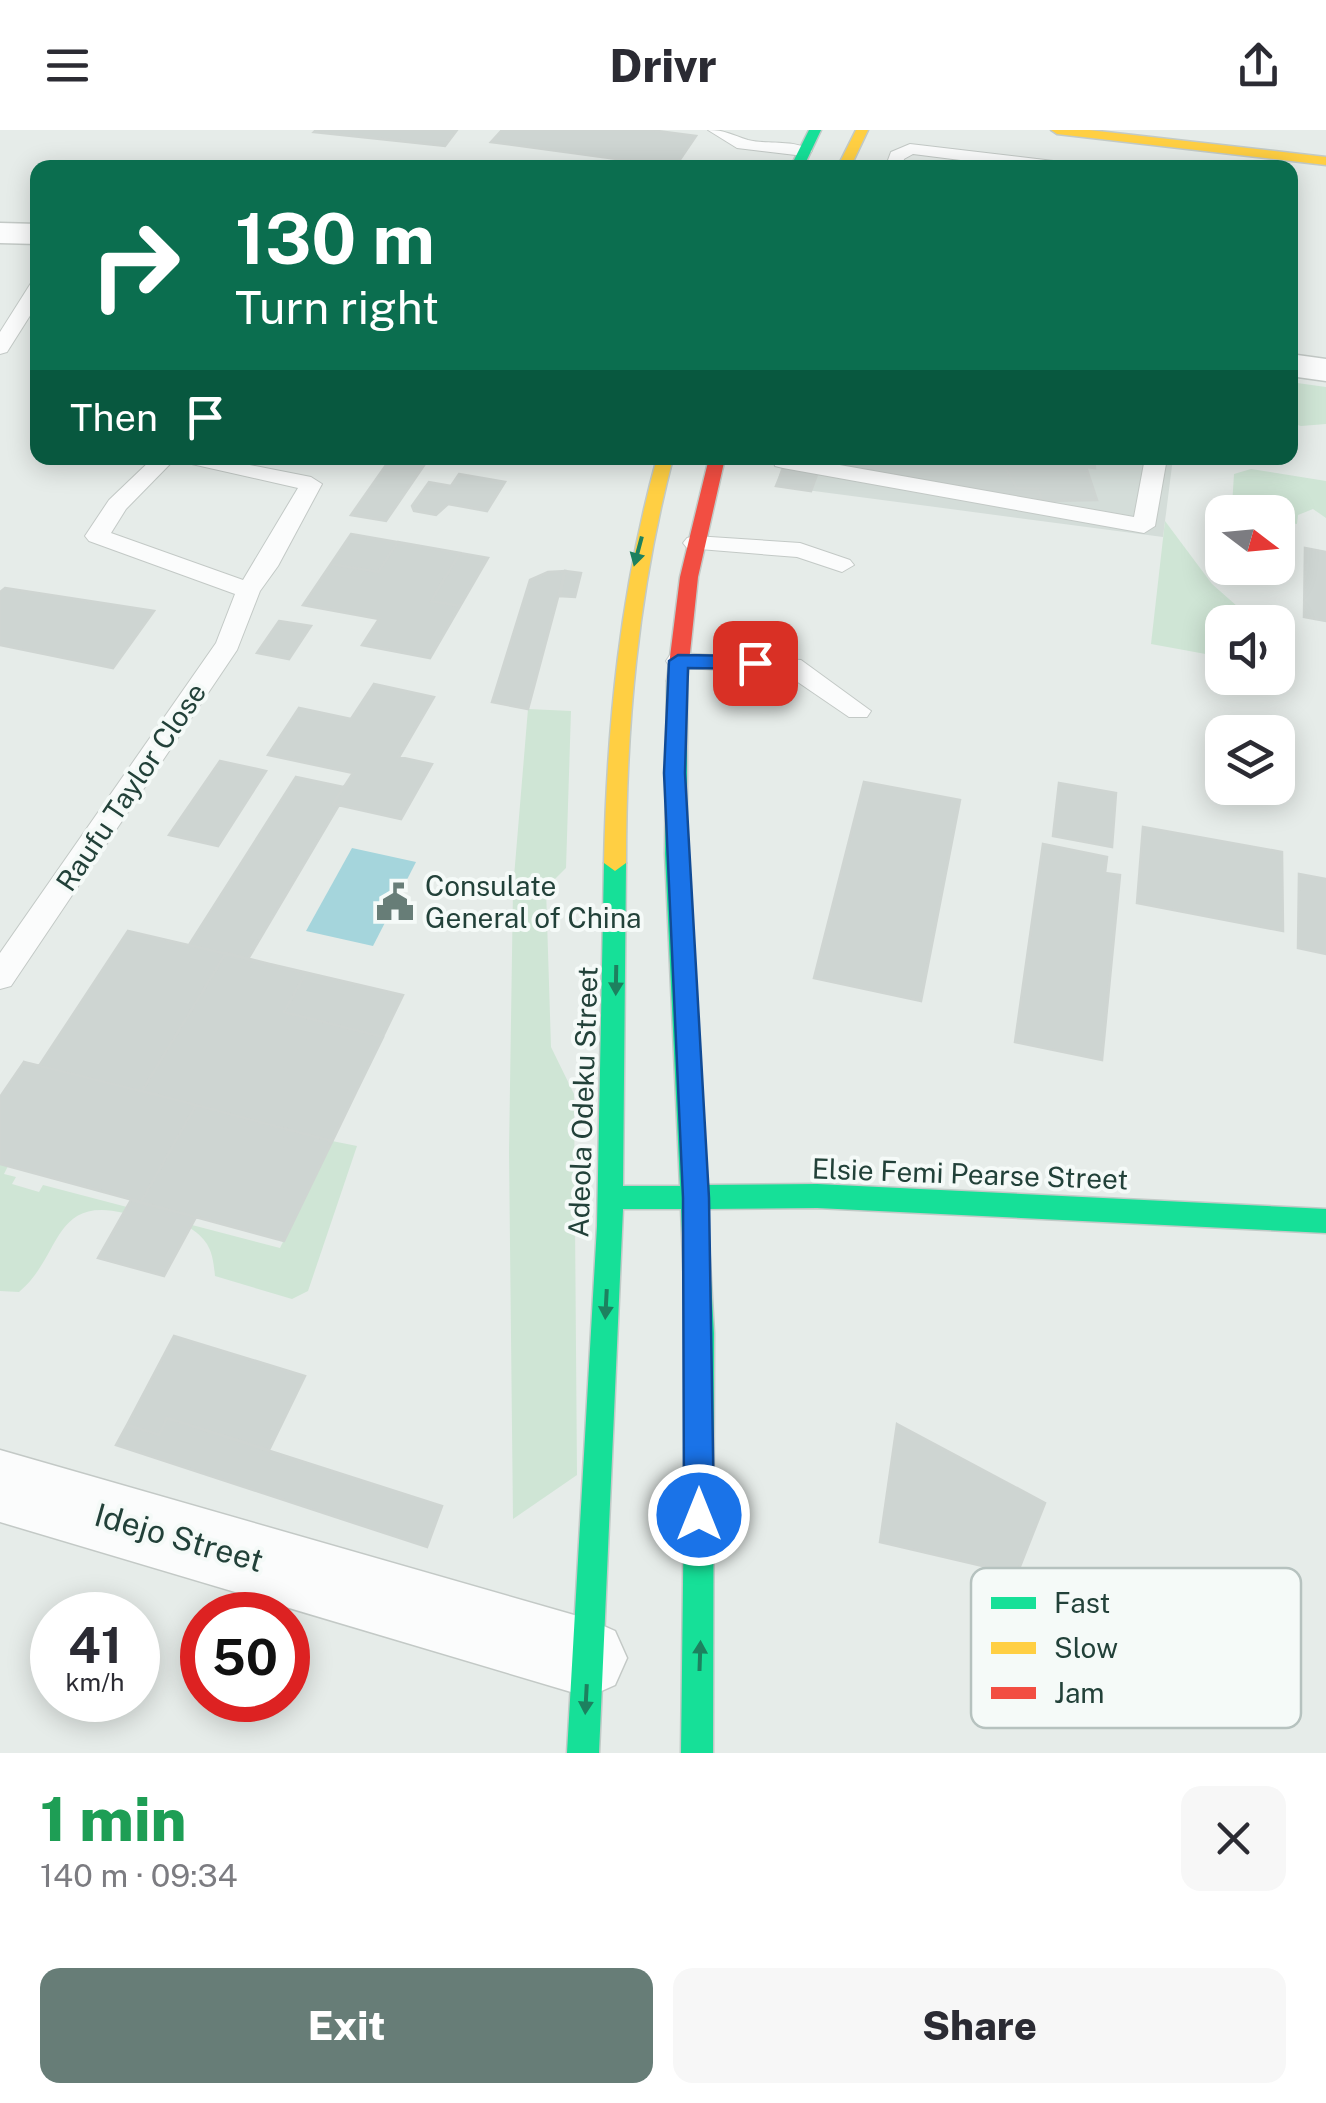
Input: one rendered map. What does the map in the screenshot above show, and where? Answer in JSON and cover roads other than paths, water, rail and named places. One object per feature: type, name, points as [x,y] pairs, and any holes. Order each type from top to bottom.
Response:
[{"type":"main road","points":[[847,160],[862,130]]},
{"type":"main road","points":[[1057,130],[1326,161]]},
{"type":"main road","points":[[1224,130],[1326,142]]},
{"type":"main road","name":"Adeola Odeku Street","points":[[583,1753],[612,1198],[618,934],[615,776],[621,661],[634,566],[663,465]]},
{"type":"main road","points":[[696,1753],[700,1634],[696,1198],[674,773],[678,661],[694,543],[715,465]]},
{"type":"main road","name":"Elsie Femi Pearse Street","points":[[612,1198],[818,1196],[1326,1221]]},
{"type":"street","points":[[0,233],[30,234]]},
{"type":"street","points":[[1298,366],[1326,370]]},
{"type":"street","name":"Idejo Street","points":[[0,1486],[588,1658]]},
{"type":"lane","points":[[716,130],[743,144],[805,150]]},
{"type":"lane","points":[[896,160],[910,149],[1003,160]]},
{"type":"lane","points":[[0,348],[30,300]]},
{"type":"lane","points":[[158,465],[117,505],[97,536],[248,590]]},
{"type":"lane","name":"Raufu Taylor Close","points":[[0,977],[228,644],[248,590],[266,566],[312,484],[218,465]]},
{"type":"lane","points":[[805,465],[1144,526],[1155,465]]},
{"type":"lane","points":[[694,543],[800,550],[842,565]]},
{"type":"lane","points":[[678,661],[792,666],[858,710]]},
{"type":"water","points":[[352,848],[416,862],[373,946],[306,931]]},
{"type":"place","name":"Consulate General of China","points":[[395,902]]}]
